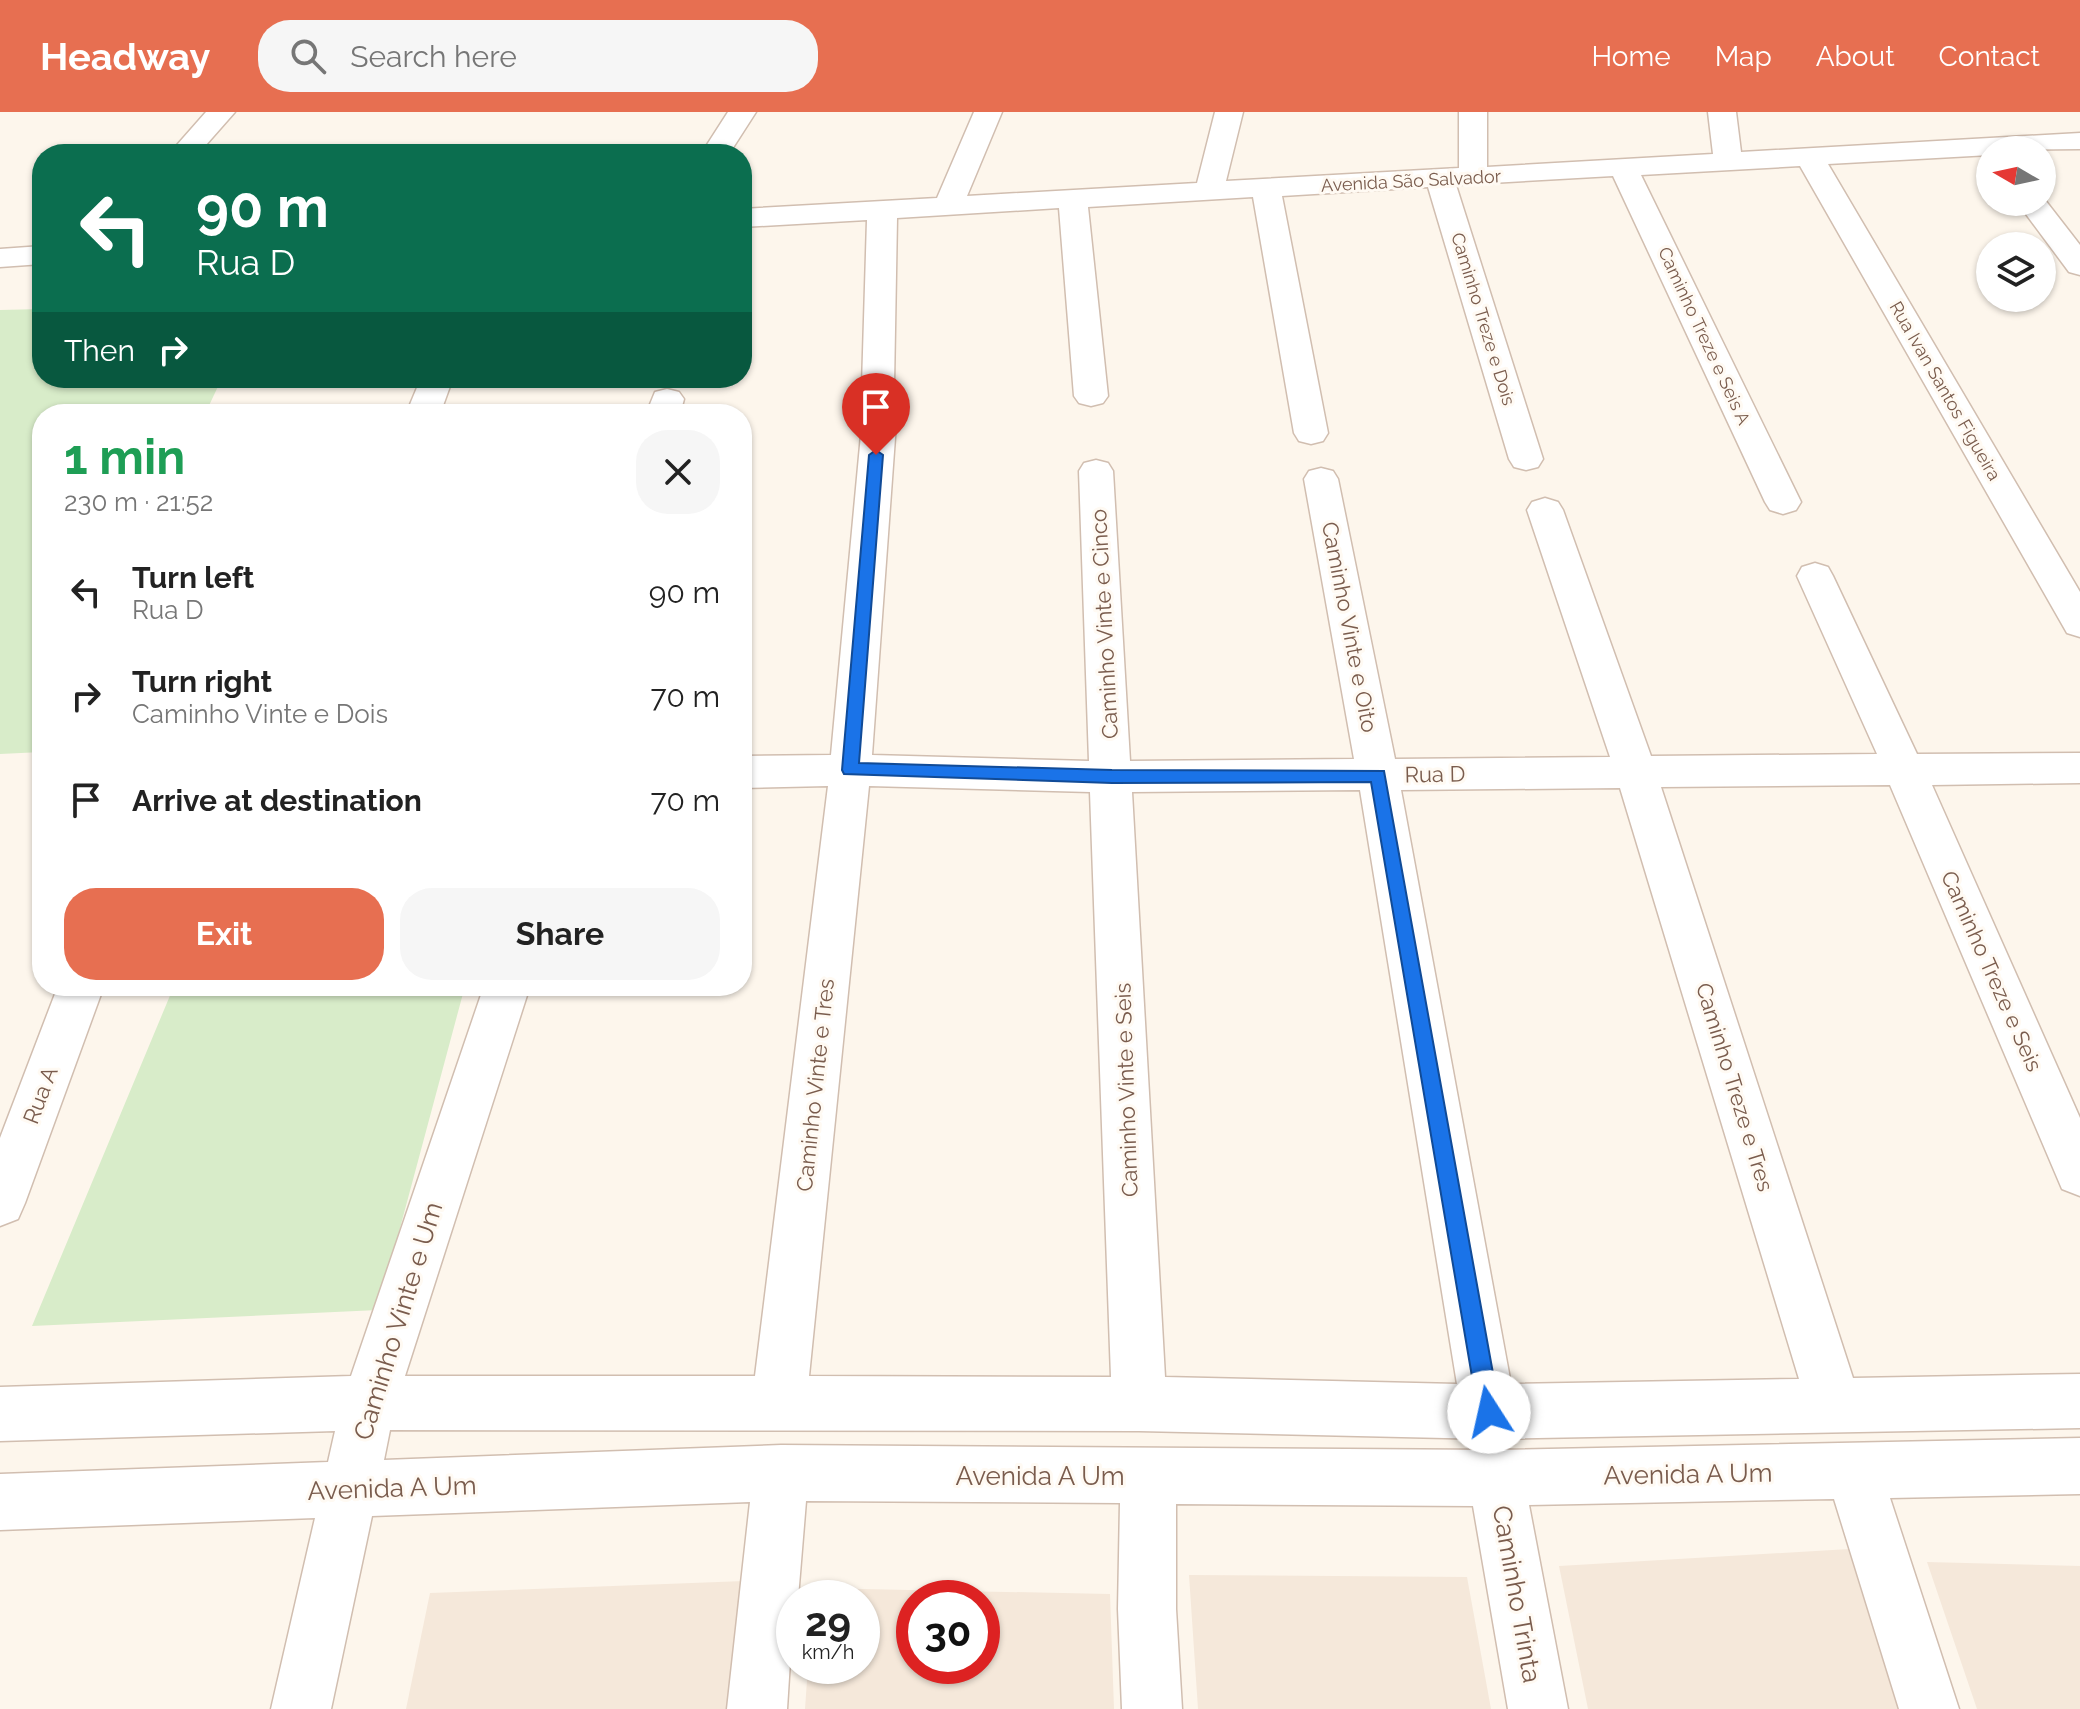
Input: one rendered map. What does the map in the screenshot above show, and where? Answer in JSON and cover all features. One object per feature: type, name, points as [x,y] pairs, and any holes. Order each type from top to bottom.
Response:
[{"type":"street","points":[[192,144],[221,112]]},
{"type":"street","points":[[721,144],[742,112]]},
{"type":"street","points":[[948,206],[988,112]]},
{"type":"street","points":[[1209,193],[1229,112]]},
{"type":"street","points":[[1473,112],[1471,143],[1474,177]]},
{"type":"street","points":[[1722,112],[1728,163]]},
{"type":"street","name":"Avenida São Salvador","points":[[752,218],[1810,158],[1976,141]]},
{"type":"street","name":"Avenida São Salvador","points":[[2056,141],[2080,141]]},
{"type":"street","name":"Rua Ivan Santos Figueira","points":[[1810,158],[2080,624]]},
{"type":"street","name":"Caminho Treze e Seis A","points":[[1624,169],[1783,502]]},
{"type":"street","name":"Caminho Treze e Dois","points":[[1440,179],[1526,459]]},
{"type":"street","points":[[1266,189],[1311,433]]},
{"type":"street","points":[[1073,198],[1091,396]]},
{"type":"street","points":[[878,385],[882,212]]},
{"type":"street","points":[[2042,216],[2080,266]]},
{"type":"street","points":[[0,258],[32,256]]},
{"type":"street","name":"Caminho Vinte e Tres","points":[[779,1401],[850,770],[879,424]]},
{"type":"street","name":"Caminho Vinte e Cinco","points":[[1096,471],[1112,777]]},
{"type":"street","name":"Caminho Vinte e Oito","points":[[1321,479],[1378,776],[1489,1412]]},
{"type":"street","points":[[1545,510],[1635,770]]},
{"type":"street","points":[[1815,576],[1904,769]]},
{"type":"street","name":"Rua D","points":[[752,772],[850,770],[1112,777],[2080,768]]},
{"type":"street","name":"Caminho Treze e Seis","points":[[1904,769],[2080,1173]]},
{"type":"street","name":"Caminho Treze e Tres","points":[[1635,770],[1834,1404]]},
{"type":"street","name":"Caminho Vinte e Seis","points":[[1112,777],[1139,1404]]},
{"type":"street","name":"Rua A","points":[[0,1203],[77,996]]},
{"type":"street","name":"Caminho Vinte e Um","points":[[301,1709],[369,1403],[504,996]]},
{"type":"street","points":[[0,1414],[369,1403],[779,1401],[1139,1404],[1489,1412],[2080,1401]]},
{"type":"street","name":"Avenida A Um","points":[[0,1502],[781,1473],[1496,1478],[2080,1466]]},
{"type":"street","points":[[1853,1470],[1929,1709]]},
{"type":"street","points":[[757,1709],[781,1473]]},
{"type":"street","points":[[1148,1476],[1147,1609],[1152,1709]]},
{"type":"street","name":"Caminho Trinta","points":[[1496,1478],[1538,1709]]},
{"type":"shaded area","points":[[1866,1548],[1917,1709],[1588,1709],[1559,1566]]},
{"type":"shaded area","points":[[1927,1562],[2080,1566],[2080,1709],[1977,1709]]},
{"type":"shaded area","points":[[1189,1575],[1467,1577],[1491,1709],[1198,1709]]},
{"type":"shaded area","points":[[768,1580],[755,1709],[406,1709],[430,1593]]},
{"type":"shaded area","points":[[880,1589],[896,1590],[896,1684],[1000,1684],[1000,1592],[1110,1594],[1114,1709],[805,1709],[807,1684],[880,1684]]},
{"type":"green space","points":[[32,309],[32,388],[217,388],[210,404],[32,404],[32,752],[0,754],[0,310]]},
{"type":"green space","points":[[170,996],[462,996],[378,1310],[32,1326]]},
{"type":"route","points":[[876,455],[850,770],[1112,777],[1378,776],[1489,1412]]}]
